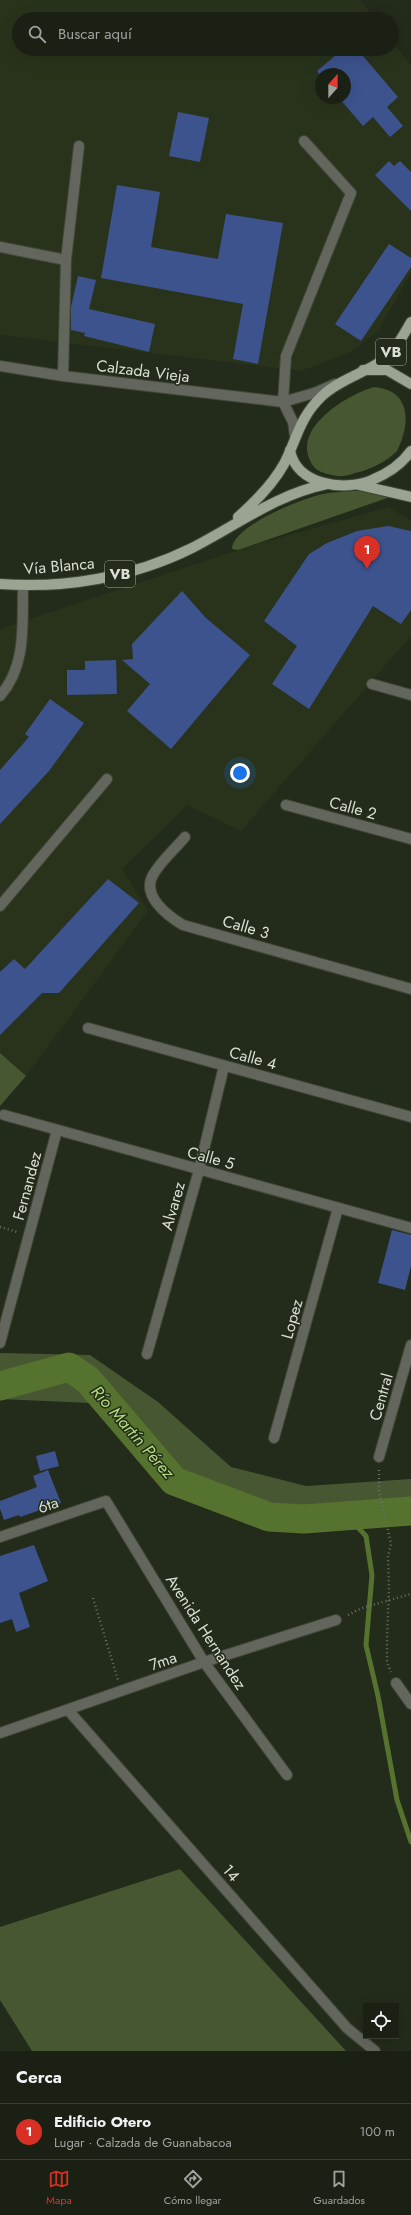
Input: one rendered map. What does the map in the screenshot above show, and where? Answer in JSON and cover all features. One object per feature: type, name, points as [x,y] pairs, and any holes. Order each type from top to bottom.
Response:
[{"type":"main road","name":"VB","points":[[411,322],[399,342],[386,358],[330,389],[321,397],[307,414],[295,436],[290,450],[297,468],[312,478],[327,484],[356,484],[371,481],[394,469],[411,451]]},
{"type":"main road","name":"VB","points":[[362,370],[387,370],[411,384]]},
{"type":"main road","name":"Vía Blanca","points":[[229,526],[252,505],[275,477],[290,450]]},
{"type":"main road","name":"Vía Blanca","points":[[0,584],[23,586],[62,585],[134,570],[192,548],[229,526],[293,494],[327,484]]},
{"type":"main road","points":[[356,484],[411,497]]},
{"type":"street","points":[[295,436],[293,422],[282,402],[286,356],[351,192],[304,141]]},
{"type":"street","points":[[63,376],[66,260],[79,146]]},
{"type":"street","points":[[0,247],[66,260]]},
{"type":"street","name":"Calzada Vieja","points":[[0,366],[63,376],[282,402],[323,389],[362,370]]},
{"type":"street","points":[[0,696],[17,668],[22,646],[23,586]]},
{"type":"street","points":[[372,684],[411,695]]},
{"type":"street","points":[[0,906],[107,779]]},
{"type":"street","name":"Calle 2","points":[[286,805],[411,839]]},
{"type":"street","name":"Calle 3","points":[[185,837],[152,876],[152,894],[157,904],[168,916],[183,925],[411,989]]},
{"type":"street","name":"Calle 4","points":[[88,1028],[411,1117]]},
{"type":"street","name":"Alvarez","points":[[147,1354],[199,1170],[224,1066]]},
{"type":"street","name":"Calle 5","points":[[4,1115],[411,1228]]},
{"type":"street","name":"Fernandez","points":[[0,1343],[2,1329],[58,1130]]},
{"type":"street","name":"Lopez","points":[[274,1438],[338,1208]]},
{"type":"street","name":"Central","points":[[380,1457],[411,1345]]},
{"type":"street","name":"6ta","points":[[0,1536],[106,1501]]},
{"type":"street","name":"Avenida Hernandez","points":[[106,1501],[204,1662],[287,1775]]},
{"type":"street","name":"7ma","points":[[0,1733],[204,1662],[336,1620]]},
{"type":"street","points":[[396,1683],[411,1704]]},
{"type":"street","name":"14","points":[[68,1710],[347,2028],[375,2051]]},
{"type":"path","points":[[0,1227],[29,1235]]},
{"type":"path","points":[[380,1457],[379,1491],[391,1544],[388,1557],[387,1662],[396,1683]]},
{"type":"path","points":[[362,1608],[382,1602],[388,1602],[411,1594]]},
{"type":"path","points":[[93,1598],[121,1691]]},
{"type":"shaded area","points":[[0,0],[360,0],[369,12],[12,12],[12,56],[399,56],[399,50],[411,66],[411,272],[379,330],[351,352],[301,371],[0,335]]},
{"type":"shaded area","points":[[374,387],[386,389],[395,394],[401,401],[405,410],[405,430],[397,451],[378,465],[348,475],[337,476],[327,474],[315,468],[312,465],[308,455],[307,443],[311,432],[318,422],[340,403],[352,396]]},
{"type":"shaded area","points":[[368,491],[390,497],[238,550],[232,549],[235,540],[243,531],[270,514],[300,501],[326,493]]},
{"type":"shaded area","points":[[388,507],[411,521],[411,636],[241,831],[187,805],[122,869],[148,911],[26,1076],[0,1106],[0,629],[247,547]]},
{"type":"shaded area","points":[[0,1053],[26,1076],[0,1106]]},
{"type":"shaded area","points":[[0,1353],[90,1355],[158,1402],[231,1467],[306,1486],[411,1479],[411,1525],[308,1528],[150,1471],[89,1403],[0,1399]]},
{"type":"shaded area","points":[[180,1869],[346,2051],[32,2051],[0,2000],[0,1927]]},
{"type":"building","points":[[335,56],[363,56],[398,97],[387,107],[403,126],[390,137],[373,117],[363,126],[344,104],[351,104],[351,68],[321,68]]},
{"type":"building","points":[[178,112],[209,118],[200,162],[169,156]]},
{"type":"building","points":[[389,161],[394,166],[400,161],[411,172],[411,211],[375,175]]},
{"type":"building","points":[[117,185],[160,192],[151,247],[218,259],[226,214],[283,223],[258,364],[233,359],[243,304],[101,278]]},
{"type":"building","points":[[389,244],[411,258],[411,267],[361,341],[335,324]]},
{"type":"building","points":[[78,276],[96,280],[89,309],[155,324],[149,352],[84,336],[85,333],[71,330],[71,307]]},
{"type":"building","points":[[388,526],[411,531],[411,610],[401,624],[373,606],[309,709],[272,684],[297,646],[264,621],[309,554],[327,543],[357,531]]},
{"type":"building","points":[[182,591],[206,618],[250,655],[171,749],[127,711],[150,684],[122,660],[133,659],[132,644]]},
{"type":"building","points":[[116,660],[117,694],[67,695],[67,670],[85,670],[85,661]]},
{"type":"building","points":[[50,699],[84,723],[49,771],[0,824],[0,770],[29,737],[25,734]]},
{"type":"building","points":[[108,879],[139,903],[59,993],[42,993],[0,1035],[0,972],[14,959],[25,969]]},
{"type":"building","points":[[392,1230],[411,1235],[411,1266],[405,1290],[378,1283]]},
{"type":"building","points":[[55,1451],[59,1466],[40,1471],[36,1456]]},
{"type":"building","points":[[48,1470],[61,1503],[20,1517],[19,1515],[4,1520],[0,1509],[0,1501],[37,1487],[33,1476]]},
{"type":"building","points":[[34,1545],[48,1581],[19,1593],[30,1627],[16,1632],[12,1619],[0,1623],[0,1556]]},
{"type":"waterway","name":"Río Martín Pérez","points":[[0,1386],[69,1367],[88,1380],[174,1481],[269,1517],[304,1519],[411,1511]]},
{"type":"waterway","points":[[348,1517],[366,1536],[372,1575],[366,1645],[378,1696],[397,1800],[411,1842]]},
{"type":"place","name":"Edificio Otero","points":[[367,569]]}]
